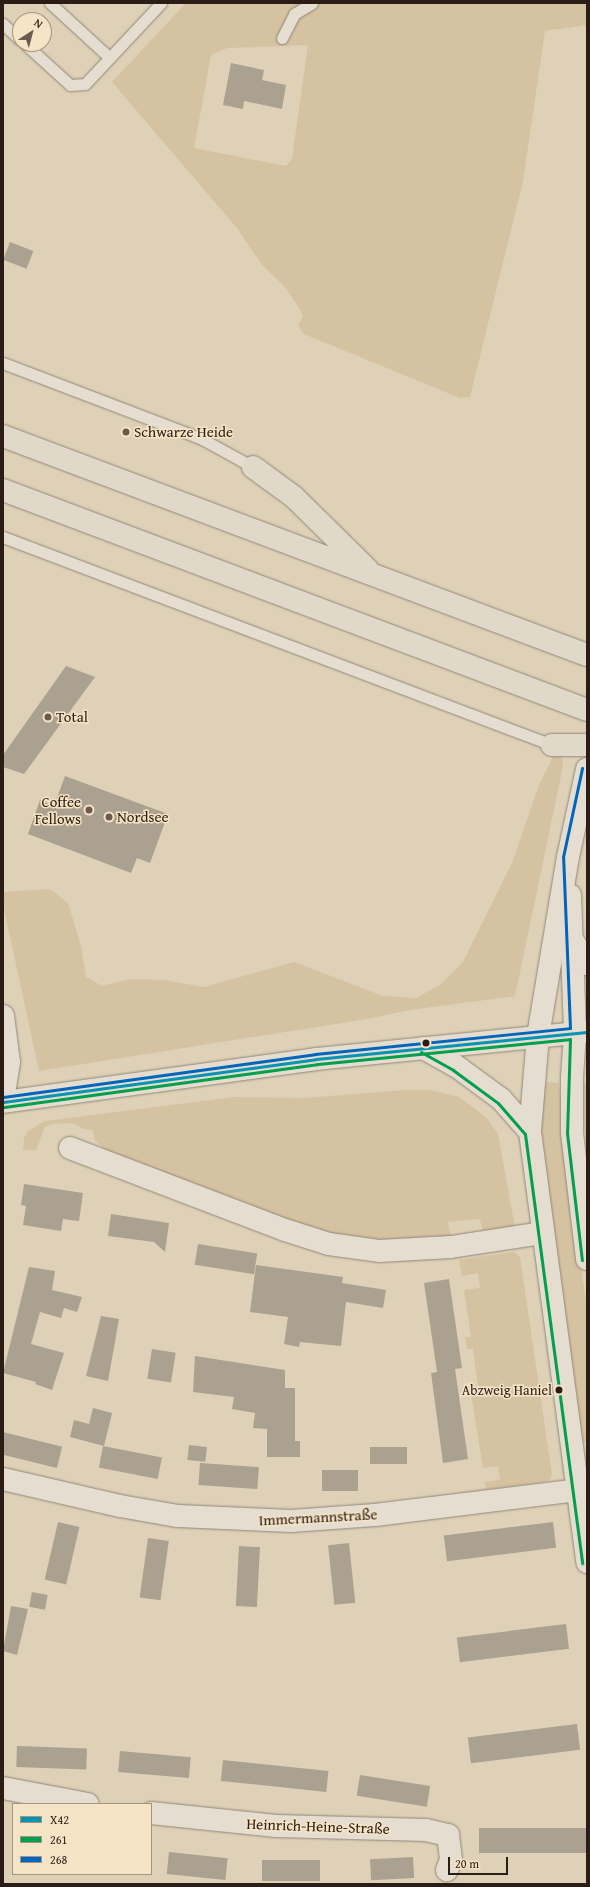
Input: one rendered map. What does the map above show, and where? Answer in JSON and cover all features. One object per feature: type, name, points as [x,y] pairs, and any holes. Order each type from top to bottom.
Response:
[{"type":"highway","points":[[3,436],[587,655]]},
{"type":"highway","points":[[253,467],[294,498],[374,575]]},
{"type":"highway","points":[[3,490],[587,710]]},
{"type":"highway","points":[[552,745],[587,745]]},
{"type":"street","points":[[587,769],[568,857],[538,1036],[530,1132],[543,1233],[583,1489],[587,1562]]},
{"type":"street","points":[[568,857],[573,941],[581,1033],[572,1077],[572,1133],[587,1259]]},
{"type":"street","points":[[573,941],[587,964]]},
{"type":"street","points":[[3,1016],[9,1062],[3,1101],[273,1064],[538,1036],[581,1033]]},
{"type":"street","points":[[424,1048],[456,1066],[501,1098],[530,1132]]},
{"type":"street","points":[[70,1148],[284,1230],[329,1244],[379,1251],[451,1247],[543,1233]]},
{"type":"street","name":"Immermannstraße","points":[[3,1479],[120,1506],[178,1516],[291,1521],[375,1515],[583,1489]]},
{"type":"street","points":[[3,1788],[83,1803]]},
{"type":"street","name":"Heinrich-Heine-Straße","points":[[152,1813],[276,1826],[426,1830],[448,1835],[451,1860],[447,1870]]},
{"type":"lane","points":[[50,3],[110,58]]},
{"type":"lane","points":[[34,52],[70,85],[86,84],[161,3]]},
{"type":"lane","points":[[282,38],[294,14],[312,3]]},
{"type":"lane","points":[[3,24],[12,32]]},
{"type":"lane","points":[[3,362],[202,439],[253,467]]},
{"type":"lane","points":[[3,537],[552,745]]},
{"type":"shaded area","points":[[186,3],[587,3],[587,25],[545,31],[523,181],[470,397],[460,398],[304,334],[298,325],[303,316],[301,311],[285,287],[263,266],[236,227],[112,82]],"holes":[[[308,45],[292,159],[286,166],[194,148],[211,55],[227,48]]]},
{"type":"shaded area","points":[[562,754],[563,766],[515,996],[410,1010],[367,1019],[39,1071],[3,904],[3,892],[50,889],[68,903],[81,946],[86,977],[102,986],[131,979],[163,980],[204,987],[294,962],[383,996],[416,998],[440,985],[463,962],[512,863],[539,785],[554,755]]},
{"type":"shaded area","points":[[545,1082],[559,1083],[568,1174],[587,1309],[587,1442],[581,1443],[541,1136],[540,1107]]},
{"type":"shaded area","points":[[583,1084],[587,1084],[587,1150],[581,1100]]},
{"type":"shaded area","points":[[404,1090],[430,1090],[459,1097],[486,1117],[498,1134],[515,1228],[483,1234],[480,1219],[448,1222],[451,1240],[388,1243],[319,1233],[106,1154],[107,1150],[95,1141],[93,1130],[83,1129],[73,1123],[52,1124],[45,1127],[36,1150],[23,1150],[24,1138],[28,1131],[45,1121],[235,1097],[304,1098]]},
{"type":"shaded area","points":[[514,1252],[520,1257],[552,1475],[549,1481],[486,1490],[485,1482],[500,1480],[498,1466],[483,1468],[470,1387],[478,1386],[473,1349],[467,1349],[465,1337],[471,1337],[464,1290],[480,1288],[478,1273],[462,1276],[459,1260]]},
{"type":"building","points":[[231,63],[264,70],[262,80],[286,85],[282,109],[244,101],[243,109],[223,105]]},
{"type":"building","points":[[10,242],[33,251],[27,269],[3,260]]},
{"type":"building","points":[[66,666],[95,677],[24,774],[3,767],[3,755]]},
{"type":"building","points":[[65,776],[168,814],[150,863],[137,858],[131,873],[28,834],[40,800],[54,806]]},
{"type":"building","points":[[24,1184],[83,1193],[79,1221],[63,1219],[61,1231],[23,1225],[26,1206],[21,1205]]},
{"type":"building","points":[[111,1214],[169,1223],[165,1252],[154,1242],[108,1236]]},
{"type":"building","points":[[198,1244],[257,1253],[254,1274],[195,1265]]},
{"type":"building","points":[[256,1265],[343,1277],[342,1283],[386,1290],[383,1308],[346,1302],[341,1346],[300,1342],[299,1347],[284,1344],[288,1317],[250,1312]]},
{"type":"building","points":[[29,1267],[55,1271],[52,1290],[82,1297],[77,1312],[64,1308],[61,1318],[40,1312],[31,1344],[64,1353],[52,1390],[35,1384],[36,1382],[3,1373]]},
{"type":"building","points":[[449,1279],[462,1368],[455,1369],[468,1459],[443,1463],[431,1373],[437,1372],[424,1283]]},
{"type":"building","points":[[101,1316],[119,1319],[108,1381],[86,1376]]},
{"type":"building","points":[[152,1349],[176,1353],[171,1382],[147,1379]]},
{"type":"building","points":[[195,1356],[285,1370],[285,1388],[295,1388],[295,1441],[300,1441],[300,1457],[267,1457],[267,1429],[253,1428],[255,1413],[232,1409],[234,1397],[193,1392]]},
{"type":"building","points":[[93,1408],[112,1413],[104,1446],[70,1437],[74,1420],[89,1424]]},
{"type":"building","points":[[3,1432],[62,1447],[57,1468],[3,1455]]},
{"type":"building","points":[[189,1445],[207,1447],[205,1462],[187,1460]]},
{"type":"building","points":[[103,1446],[162,1457],[158,1479],[99,1468]]},
{"type":"building","points":[[370,1447],[407,1447],[407,1464],[370,1464]]},
{"type":"building","points":[[200,1463],[259,1467],[257,1489],[198,1485]]},
{"type":"building","points":[[322,1470],[358,1470],[358,1491],[322,1491]]},
{"type":"building","points":[[58,1522],[79,1527],[66,1584],[45,1579]]},
{"type":"building","points":[[553,1522],[556,1548],[447,1561],[444,1535]]},
{"type":"building","points":[[148,1538],[169,1541],[160,1600],[140,1597]]},
{"type":"building","points":[[349,1543],[355,1603],[334,1605],[328,1545]]},
{"type":"building","points":[[239,1546],[260,1547],[257,1607],[236,1606]]},
{"type":"building","points":[[32,1592],[48,1595],[45,1610],[29,1607]]},
{"type":"building","points":[[11,1606],[28,1609],[17,1655],[3,1651]]},
{"type":"building","points":[[566,1624],[569,1649],[460,1662],[457,1637]]},
{"type":"building","points":[[577,1724],[580,1750],[471,1763],[468,1737]]},
{"type":"building","points":[[17,1746],[87,1748],[86,1769],[16,1767]]},
{"type":"building","points":[[120,1751],[191,1757],[189,1778],[118,1772]]},
{"type":"building","points":[[223,1760],[328,1771],[326,1792],[221,1781]]},
{"type":"building","points":[[360,1775],[430,1786],[427,1807],[357,1796]]},
{"type":"building","points":[[479,1828],[587,1828],[587,1853],[479,1853]]},
{"type":"building","points":[[169,1852],[228,1858],[225,1880],[167,1874]]},
{"type":"building","points":[[413,1857],[414,1878],[371,1880],[370,1859]]},
{"type":"building","points":[[262,1860],[320,1860],[320,1881],[262,1881]]},
{"type":"transit line","name":"268","points":[[3,1097],[315,1054],[570,1028],[563,857],[582,768]]},
{"type":"transit line","name":"X42","points":[[3,1102],[316,1059],[587,1032]]},
{"type":"transit line","name":"261","points":[[4,1107],[317,1064],[570,1039],[567,1133],[582,1260]]},
{"type":"transit line","name":"261","points":[[421,1052],[453,1070],[498,1103],[525,1134],[582,1563]]},
{"type":"place","name":"Schwarze Heide","points":[[126,432]]},
{"type":"place","name":"Total","points":[[48,717]]},
{"type":"place","name":"Coffee Fellows","points":[[89,810]]},
{"type":"place","name":"Nordsee","points":[[109,817]]},
{"type":"place","name":"Abzweig Haniel","points":[[559,1390]]}]
